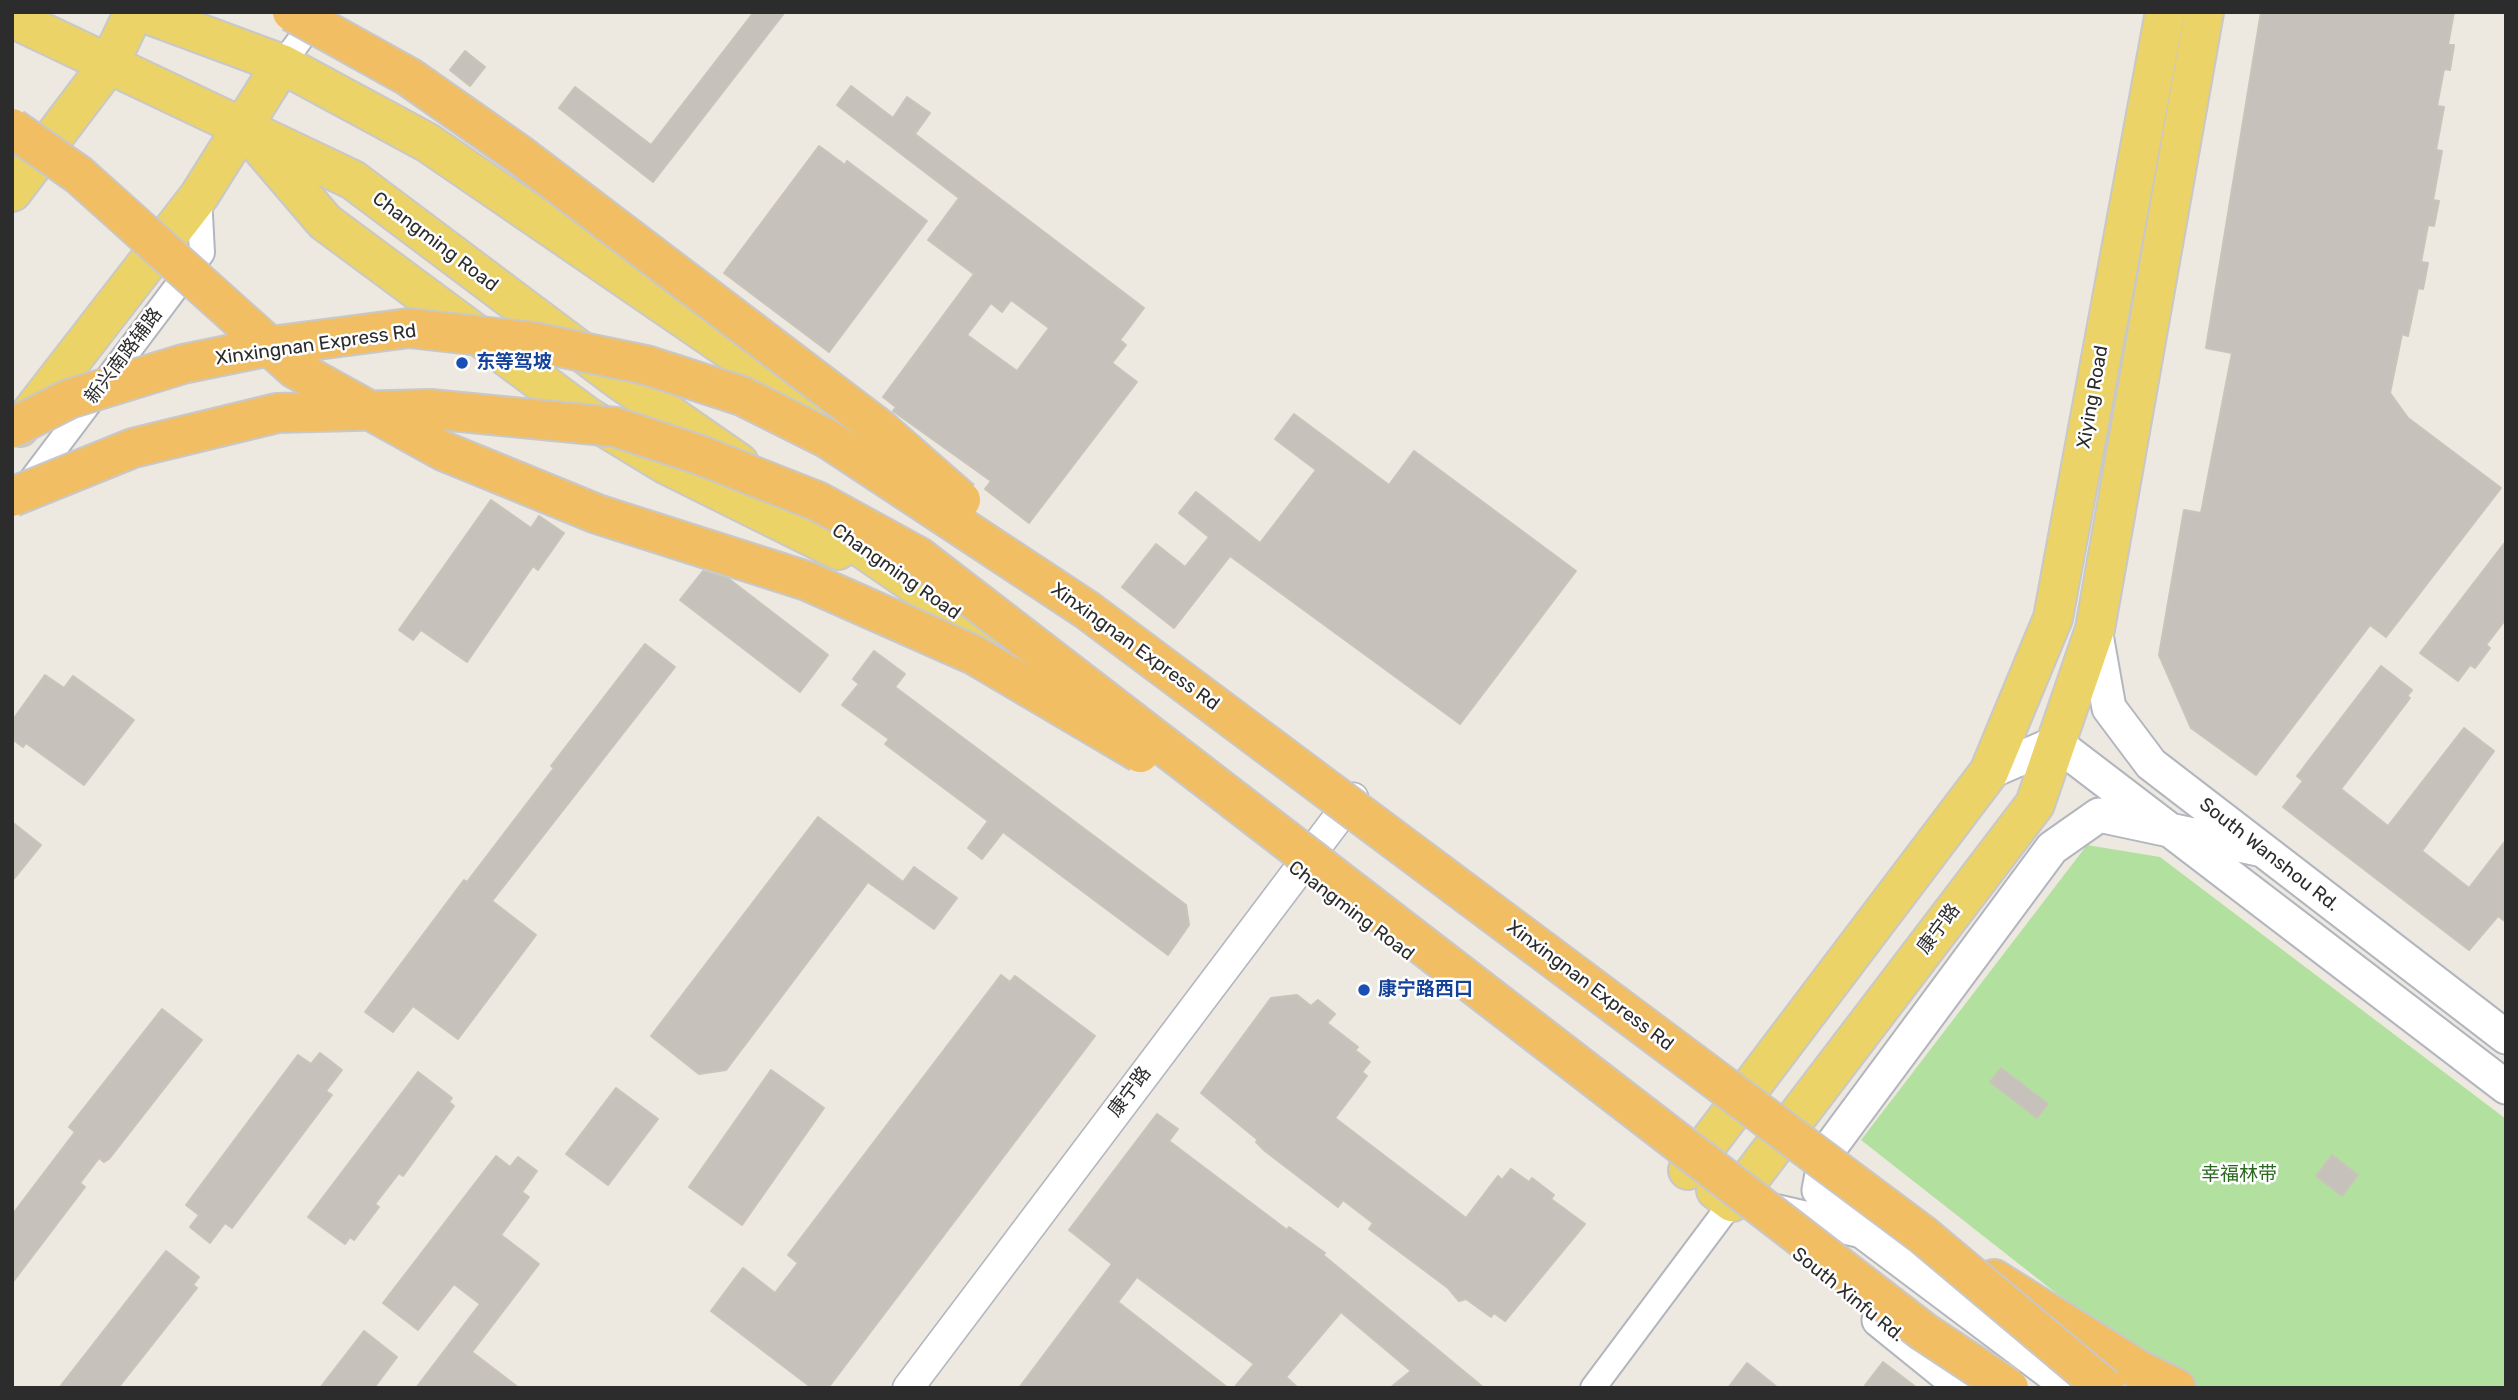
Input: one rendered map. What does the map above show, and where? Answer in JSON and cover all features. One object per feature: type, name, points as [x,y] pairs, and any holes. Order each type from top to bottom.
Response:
[{"type":"highway","points":[[292,12],[409,77],[520,155],[880,429],[1087,610]]},
{"type":"highway","points":[[12,128],[79,175],[295,369],[443,451],[597,514],[807,581],[974,654],[1254,818]]},
{"type":"highway","name":"Xinxingnan Express Rd","points":[[12,428],[69,399],[183,364],[271,346],[409,328],[534,342],[646,365],[742,396],[828,439],[1087,610],[1923,1235],[2105,1388]]},
{"type":"highway","points":[[12,497],[133,448],[277,413],[430,409],[615,427],[700,455],[817,502],[919,556],[1254,818],[1924,1332],[2008,1388]]},
{"type":"highway","points":[[1923,1235],[2141,1371],[2176,1388]]},
{"type":"main road","points":[[12,192],[109,64],[134,12]]},
{"type":"main road","points":[[142,12],[282,64],[428,143],[1002,536],[1791,1122]]},
{"type":"main road","name":"Xiying Road","points":[[1688,1170],[1747,1088],[1989,772],[2053,618],[2165,12]]},
{"type":"main road","points":[[2095,629],[2204,12]]},
{"type":"main road","name":"Changming Road","points":[[12,18],[353,180],[618,379],[937,599],[1732,1202]]},
{"type":"main road","points":[[12,437],[199,196],[282,64]]},
{"type":"main road","points":[[243,126],[325,222],[624,441],[937,599]]},
{"type":"main road","name":"康宁路","points":[[1732,1202],[2035,804],[2095,629]]},
{"type":"main road","name":"South Wanshou Rd.","points":[[2095,629],[2109,708],[2151,764],[2506,1037]]},
{"type":"main road","points":[[1989,772],[2056,743],[2506,1087]]},
{"type":"main road","points":[[2071,1388],[1862,1231],[1819,1190],[1826,1153],[2052,848],[2099,815],[2263,850]]},
{"type":"main road","points":[[1732,1202],[1862,1231]]},
{"type":"main road","name":"South Xinfu Rd.","points":[[1732,1202],[1963,1388]]},
{"type":"main road","points":[[1924,1332],[1995,1388]]},
{"type":"street","points":[[282,64],[321,12]]},
{"type":"street","name":"新兴南路辅路","points":[[12,505],[202,253],[199,196]]},
{"type":"street","name":"康宁路","points":[[908,1388],[1353,797]]},
{"type":"street","points":[[1593,1388],[1732,1202]]},
{"type":"green space","name":"幸福林带","points":[[2087,845],[2160,857],[2506,1119],[2506,1388],[2177,1388],[1861,1140]]},
{"type":"building","points":[[754,12],[785,12],[653,182],[559,108],[575,87],[651,145]]},
{"type":"building","points":[[2261,12],[2454,12],[2448,45],[2454,45],[2450,70],[2444,69],[2437,106],[2444,107],[2436,150],[2442,151],[2433,200],[2439,201],[2434,226],[2428,225],[2421,262],[2428,263],[2423,289],[2418,288],[2408,336],[2402,334],[2390,393],[2408,418],[2501,488],[2386,637],[2370,625],[2256,775],[2191,728],[2159,655],[2184,510],[2201,513],[2232,353],[2206,348]]},
{"type":"building","points":[[465,51],[485,67],[470,86],[450,70]]},
{"type":"building","points":[[851,86],[893,118],[907,97],[930,113],[915,134],[1144,308],[1120,340],[1126,345],[1112,363],[1137,382],[1029,523],[985,489],[991,481],[893,411],[896,407],[883,397],[974,274],[928,240],[959,198],[837,105]],"holes":[[[1011,300],[1049,328],[1017,371],[967,335],[991,303],[1002,312]]]},
{"type":"building","points":[[819,146],[845,165],[847,161],[927,221],[829,352],[724,273]]},
{"type":"building","points":[[1294,414],[1389,485],[1414,451],[1576,571],[1460,724],[1230,556],[1174,628],[1122,587],[1156,544],[1185,567],[1209,537],[1179,513],[1196,492],[1260,543],[1316,470],[1275,439]]},
{"type":"building","points":[[491,500],[531,528],[539,516],[564,533],[538,570],[533,566],[467,662],[421,630],[413,640],[399,630]]},
{"type":"building","points":[[2506,541],[2506,619],[2486,645],[2490,648],[2475,668],[2470,665],[2458,681],[2420,653]]},
{"type":"building","points":[[703,571],[729,579],[828,655],[800,692],[680,600]]},
{"type":"building","points":[[645,644],[675,667],[492,901],[536,935],[458,1039],[413,1006],[393,1032],[365,1012],[464,880],[467,882],[554,768],[551,766]]},
{"type":"building","points":[[874,651],[905,674],[895,687],[1186,905],[1189,925],[1168,955],[1003,832],[982,859],[968,848],[988,821],[885,744],[889,739],[842,705],[859,684],[853,679]]},
{"type":"building","points":[[2381,666],[2412,690],[2407,696],[2410,698],[2341,789],[2388,826],[2464,728],[2494,751],[2422,851],[2469,888],[2506,840],[2506,922],[2498,916],[2469,950],[2283,807],[2303,781],[2297,776]]},
{"type":"building","points":[[45,675],[64,688],[73,676],[134,720],[84,785],[26,743],[23,747],[12,739],[12,721]]},
{"type":"building","points":[[818,817],[903,882],[914,867],[957,898],[934,929],[868,882],[726,1070],[699,1074],[651,1036]]},
{"type":"building","points":[[12,822],[41,845],[12,881]]},
{"type":"building","points":[[1001,975],[1010,982],[1015,976],[1095,1036],[828,1388],[812,1388],[711,1311],[743,1268],[775,1293],[798,1263],[788,1255]]},
{"type":"building","points":[[1297,995],[1311,1006],[1318,1000],[1335,1014],[1327,1023],[1358,1047],[1355,1050],[1370,1062],[1362,1072],[1367,1076],[1335,1118],[1466,1218],[1498,1176],[1502,1180],[1511,1169],[1529,1182],[1532,1178],[1554,1195],[1551,1199],[1585,1224],[1505,1321],[1494,1313],[1491,1317],[1466,1299],[1459,1301],[1448,1288],[1369,1229],[1373,1223],[1343,1200],[1338,1207],[1265,1151],[1256,1142],[1258,1140],[1201,1093],[1271,998]]},
{"type":"building","points":[[162,1009],[202,1040],[109,1159],[104,1162],[99,1158],[80,1183],[85,1187],[12,1283],[12,1215],[75,1132],[69,1127]]},
{"type":"building","points":[[320,1053],[342,1070],[326,1091],[332,1095],[232,1228],[225,1223],[210,1243],[190,1227],[199,1215],[186,1205],[298,1055],[311,1064]]},
{"type":"building","points":[[2001,1068],[2048,1104],[2037,1118],[1990,1082]]},
{"type":"building","points":[[771,1070],[824,1108],[742,1225],[689,1187]]},
{"type":"building","points":[[418,1072],[452,1098],[449,1102],[454,1106],[403,1176],[399,1173],[375,1204],[379,1207],[354,1240],[350,1237],[345,1244],[308,1217]]},
{"type":"building","points":[[616,1088],[658,1119],[608,1185],[566,1154]]},
{"type":"building","points":[[1157,1114],[1178,1129],[1169,1141],[1287,1230],[1289,1227],[1325,1253],[1323,1255],[1484,1388],[1390,1388],[1411,1371],[1341,1312],[1286,1377],[1298,1388],[1234,1388],[1254,1364],[1137,1277],[1118,1302],[1228,1388],[1019,1388],[1112,1264],[1069,1230]]},
{"type":"building","points":[[2332,1155],[2358,1175],[2342,1196],[2316,1176]]},
{"type":"building","points":[[496,1156],[510,1167],[518,1157],[537,1171],[522,1192],[529,1197],[501,1235],[539,1264],[472,1352],[519,1388],[416,1388],[480,1304],[454,1284],[418,1330],[383,1303]]},
{"type":"building","points":[[166,1251],[199,1277],[193,1285],[197,1288],[118,1388],[59,1388]]},
{"type":"building","points":[[364,1331],[397,1357],[374,1388],[320,1388]]},
{"type":"building","points":[[1883,1362],[1917,1388],[1863,1388]]},
{"type":"building","points":[[1747,1363],[1778,1388],[1728,1388]]},
{"type":"place","name":"东等驾坡","points":[[462,363]]},
{"type":"place","name":"康宁路西口","points":[[1364,990]]}]
